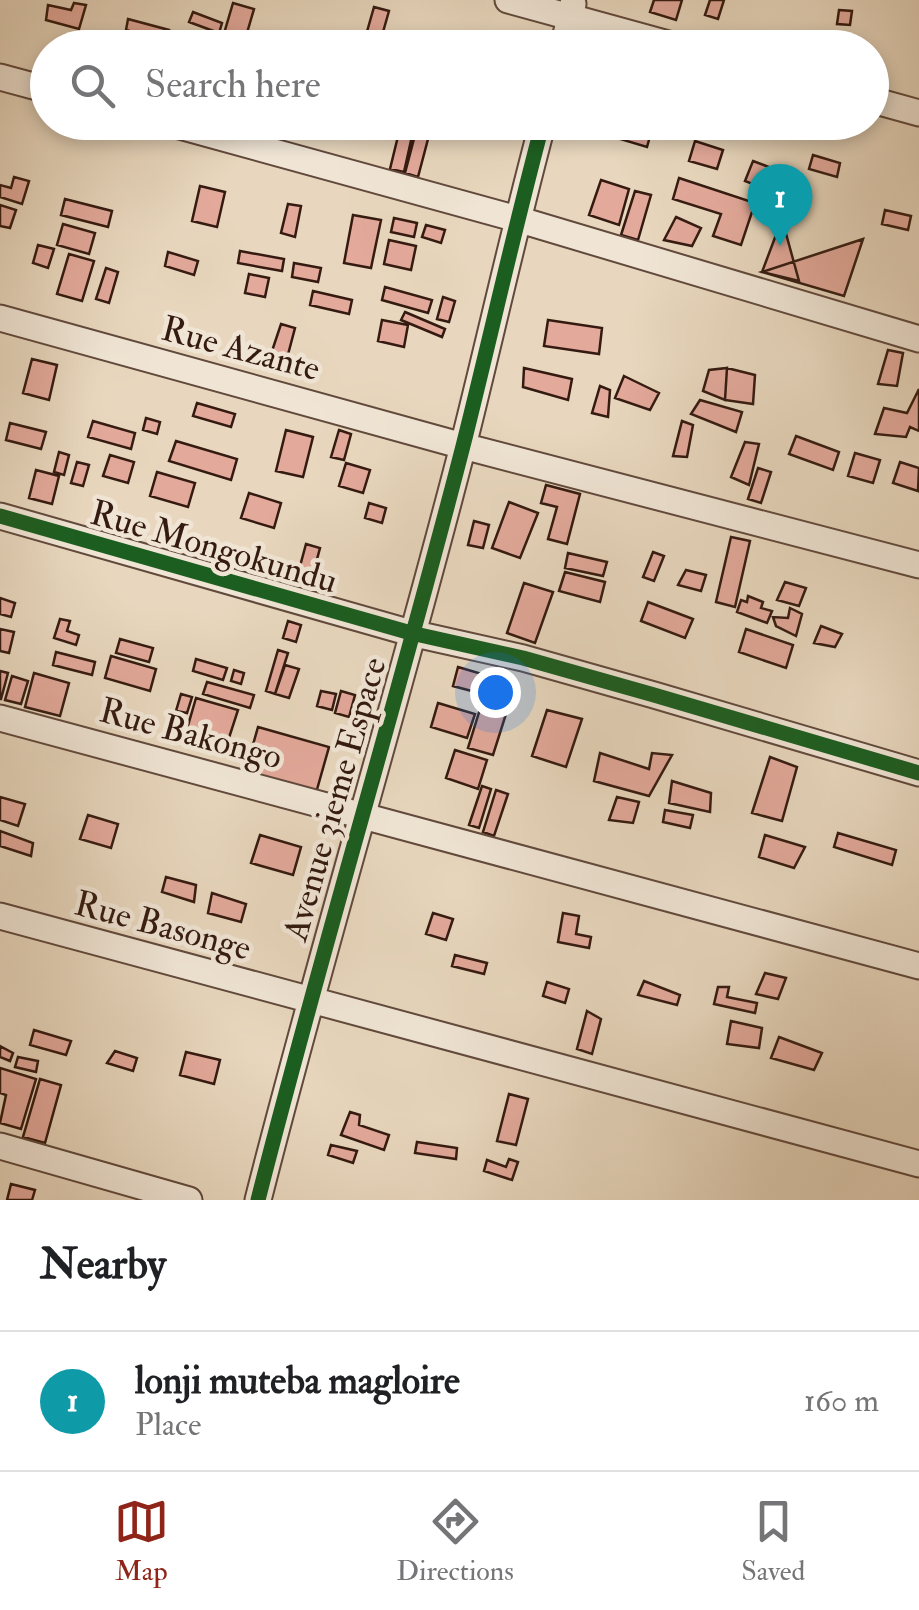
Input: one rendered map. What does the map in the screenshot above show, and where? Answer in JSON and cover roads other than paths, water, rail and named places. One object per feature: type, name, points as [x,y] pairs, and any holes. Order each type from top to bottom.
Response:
[{"type":"street","points":[[508,0],[572,8],[634,30]]},
{"type":"street","points":[[0,77],[30,85]]},
{"type":"street","points":[[889,105],[919,113]]},
{"type":"street","points":[[230,140],[517,219],[919,339]]},
{"type":"street","name":"Avenue 3ieme Espace","points":[[258,1200],[308,1001],[364,815],[463,446],[537,140]]},
{"type":"street","name":"Rue Azante","points":[[0,318],[919,566]]},
{"type":"street","name":"Rue Mongokundu","points":[[0,516],[411,634],[523,658],[919,773]]},
{"type":"street","name":"Rue Bakongo","points":[[0,718],[919,966]]},
{"type":"street","name":"Rue Basonge","points":[[0,916],[919,1164]]},
{"type":"street","points":[[0,1146],[189,1200]]},
{"type":"place","name":"lonji muteba magloire","points":[[780,246]]}]
